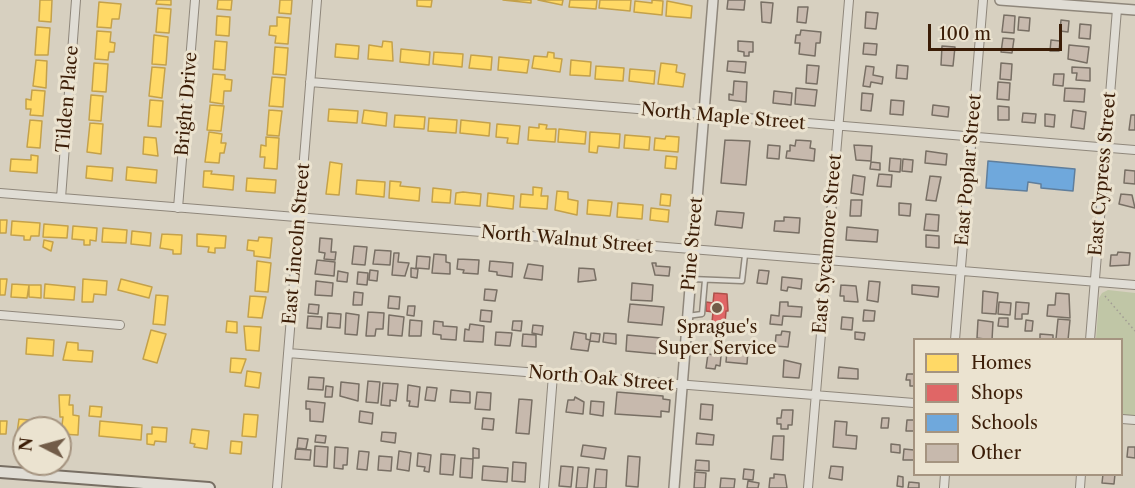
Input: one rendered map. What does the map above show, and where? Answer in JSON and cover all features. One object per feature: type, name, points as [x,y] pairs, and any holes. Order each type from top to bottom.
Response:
[{"type":"main road","points":[[0,472],[209,488]]},
{"type":"street","name":"Tilden Place","points":[[61,198],[76,0]]},
{"type":"street","name":"Bright Drive","points":[[178,208],[195,0]]},
{"type":"street","name":"East Lincoln Street","points":[[277,488],[317,0]]},
{"type":"street","name":"Pine Street","points":[[674,488],[713,0]]},
{"type":"street","name":"East Sycamore Street","points":[[808,488],[849,0]]},
{"type":"street","name":"East Poplar Street","points":[[956,338],[983,0]]},
{"type":"street","points":[[1000,0],[1122,6],[1135,10]]},
{"type":"street","name":"East Cypress Street","points":[[1090,338],[1106,147],[1122,6]]},
{"type":"street","name":"North Maple Street","points":[[310,82],[1135,150]]},
{"type":"street","name":"North Walnut Street","points":[[0,193],[692,251],[1135,285]]},
{"type":"street","points":[[0,315],[120,325]]},
{"type":"street","name":"North Oak Street","points":[[288,353],[913,403]]},
{"type":"street","points":[[544,488],[553,375]]},
{"type":"lane","points":[[690,279],[742,281],[745,255]]},
{"type":"lane","points":[[687,316],[702,314],[705,280]]},
{"type":"path","points":[[1105,296],[1135,331]]},
{"type":"green space","points":[[1108,290],[1135,293],[1135,416],[1123,415],[1123,338],[1096,338],[1099,298]]},
{"type":"building: Homes","points":[[40,0],[52,0],[51,22],[39,21]]},
{"type":"building: Homes","points":[[157,0],[171,0],[171,5],[156,4]]},
{"type":"building: Homes","points":[[218,0],[232,0],[231,10],[217,9]]},
{"type":"building: Homes","points":[[280,0],[292,0],[291,14],[279,13]]},
{"type":"building: Homes","points":[[417,0],[432,0],[431,7],[417,6]]},
{"type":"building: Homes","points":[[503,0],[531,0],[531,3]]},
{"type":"building: Homes","points":[[538,0],[563,0],[562,5]]},
{"type":"building: Homes","points":[[570,0],[597,0],[596,9],[569,7]]},
{"type":"building: Homes","points":[[600,0],[631,0],[630,11],[599,8]]},
{"type":"building: Homes","points":[[652,0],[663,1],[662,15],[634,12],[635,1],[652,3]]},
{"type":"building: Homes","points":[[667,1],[692,6],[691,18],[666,16]]},
{"type":"building: Homes","points":[[99,2],[121,4],[119,19],[112,19],[111,28],[97,27]]},
{"type":"building: Homes","points":[[158,8],[171,9],[169,33],[156,32]]},
{"type":"building: Homes","points":[[217,16],[230,17],[229,36],[216,35]]},
{"type":"building: Homes","points":[[277,17],[290,18],[288,44],[275,43],[276,36],[269,35],[270,26],[277,26]]},
{"type":"building: Homes","points":[[37,27],[50,28],[48,55],[35,55]]},
{"type":"building: Homes","points":[[97,31],[111,32],[110,42],[115,43],[114,52],[109,52],[108,60],[95,59]]},
{"type":"building: Homes","points":[[154,35],[168,37],[166,65],[152,64]]},
{"type":"building: Homes","points":[[215,41],[227,42],[225,70],[213,69]]},
{"type":"building: Homes","points":[[383,41],[392,42],[393,61],[368,59],[369,45],[382,47]]},
{"type":"building: Homes","points":[[336,44],[359,46],[358,59],[335,57]]},
{"type":"building: Homes","points":[[275,47],[288,48],[286,75],[273,74]]},
{"type":"building: Homes","points":[[401,49],[430,52],[429,65],[400,62]]},
{"type":"building: Homes","points":[[434,52],[463,54],[462,67],[433,64]]},
{"type":"building: Homes","points":[[548,52],[554,53],[554,58],[562,59],[560,72],[532,68],[534,56],[547,57]]},
{"type":"building: Homes","points":[[471,55],[492,57],[491,70],[469,68]]},
{"type":"building: Homes","points":[[499,57],[529,60],[527,73],[498,70]]},
{"type":"building: Homes","points":[[36,60],[47,61],[46,88],[33,86]]},
{"type":"building: Homes","points":[[571,60],[591,62],[590,76],[570,75]]},
{"type":"building: Homes","points":[[94,63],[108,64],[106,92],[92,91]]},
{"type":"building: Homes","points":[[661,63],[677,65],[676,72],[685,74],[683,87],[658,84]]},
{"type":"building: Homes","points":[[596,66],[624,68],[623,81],[595,79]]},
{"type":"building: Homes","points":[[152,67],[165,68],[162,98],[149,96]]},
{"type":"building: Homes","points":[[630,69],[655,71],[654,84],[629,81]]},
{"type":"building: Homes","points":[[213,74],[225,75],[225,79],[232,80],[231,91],[224,91],[223,104],[210,102]]},
{"type":"building: Homes","points":[[272,77],[285,78],[283,107],[269,106]]},
{"type":"building: Homes","points":[[32,90],[45,91],[43,116],[30,115],[31,109],[26,109],[26,99],[31,100]]},
{"type":"building: Homes","points":[[91,95],[103,96],[101,121],[89,120]]},
{"type":"building: Homes","points":[[150,100],[163,101],[161,127],[148,126]]},
{"type":"building: Homes","points":[[210,105],[224,106],[221,131],[207,130]]},
{"type":"building: Homes","points":[[329,109],[358,111],[357,123],[328,121]]},
{"type":"building: Homes","points":[[269,110],[282,111],[279,136],[267,135]]},
{"type":"building: Homes","points":[[364,110],[387,113],[386,126],[362,123]]},
{"type":"building: Homes","points":[[395,115],[425,117],[424,129],[394,127]]},
{"type":"building: Homes","points":[[429,118],[457,120],[456,133],[428,131]]},
{"type":"building: Homes","points":[[30,120],[42,121],[40,148],[27,147]]},
{"type":"building: Homes","points":[[461,120],[490,123],[489,136],[460,133]]},
{"type":"building: Homes","points":[[90,123],[103,124],[101,154],[87,152]]},
{"type":"building: Homes","points":[[497,124],[520,126],[518,144],[507,143],[508,138],[496,137]]},
{"type":"building: Homes","points":[[539,124],[547,125],[546,129],[556,129],[555,142],[528,140],[529,127],[539,128]]},
{"type":"building: Homes","points":[[559,129],[586,132],[585,144],[558,142]]},
{"type":"building: Homes","points":[[209,132],[222,134],[221,143],[226,143],[224,153],[220,153],[219,163],[205,162]]},
{"type":"building: Homes","points":[[590,132],[620,134],[619,148],[598,146],[597,153],[589,152]]},
{"type":"building: Homes","points":[[625,135],[650,137],[649,150],[624,148]]},
{"type":"building: Homes","points":[[666,136],[679,137],[678,152],[654,150],[655,138],[665,139]]},
{"type":"building: Homes","points":[[144,137],[156,138],[158,156],[143,154]]},
{"type":"building: Homes","points":[[266,137],[279,138],[277,169],[264,168],[265,157],[260,157],[261,145],[266,146]]},
{"type":"building: Homes","points":[[31,155],[38,156],[37,173],[10,171],[11,159],[31,160]]},
{"type":"building: Homes","points":[[666,156],[677,157],[676,169],[665,168]]},
{"type":"building: Homes","points":[[330,162],[342,164],[339,195],[326,194]]},
{"type":"building: Homes","points":[[87,166],[113,168],[112,181],[86,178]]},
{"type":"building: Homes","points":[[127,167],[157,170],[156,183],[126,180]]},
{"type":"building: Homes","points":[[204,171],[212,171],[211,174],[234,176],[233,190],[203,187]]},
{"type":"building: Homes","points":[[247,178],[276,180],[275,193],[246,191]]},
{"type":"building: Homes","points":[[357,180],[385,182],[384,197],[356,194]]},
{"type":"building: Homes","points":[[390,181],[401,182],[400,186],[420,188],[419,201],[389,198]]},
{"type":"building: Homes","points":[[533,187],[542,188],[541,196],[548,196],[547,209],[520,207],[521,194],[533,195]]},
{"type":"building: Homes","points":[[433,188],[451,190],[450,203],[432,202]]},
{"type":"building: Homes","points":[[557,191],[568,192],[568,199],[578,201],[577,215],[555,210]]},
{"type":"building: Homes","points":[[456,193],[481,194],[480,206],[455,204]]},
{"type":"building: Homes","points":[[488,193],[514,196],[513,209],[487,206]]},
{"type":"building: Homes","points":[[661,194],[671,195],[670,206],[660,205]]},
{"type":"building: Homes","points":[[588,200],[612,202],[610,216],[587,214]]},
{"type":"building: Homes","points":[[618,203],[643,205],[642,219],[617,217]]},
{"type":"building: Homes","points":[[651,208],[669,210],[668,222],[650,220]]},
{"type":"building: Homes","points":[[0,220],[7,220],[6,233],[0,233]]},
{"type":"building: Homes","points":[[12,221],[40,223],[39,236],[31,236],[30,240],[24,240],[24,236],[11,235]]},
{"type":"building: Homes","points":[[44,224],[68,226],[67,238],[43,237]]},
{"type":"building: Homes","points":[[73,226],[97,228],[96,241],[90,240],[90,245],[84,245],[84,240],[72,239]]},
{"type":"building: Homes","points":[[103,228],[127,230],[126,243],[102,242]]},
{"type":"building: Homes","points":[[132,231],[151,233],[150,246],[131,244]]},
{"type":"building: Homes","points":[[162,234],[182,235],[181,254],[173,254],[173,250],[160,248]]},
{"type":"building: Homes","points":[[197,234],[226,236],[225,248],[215,248],[215,253],[208,252],[209,247],[197,246]]},
{"type":"building: Homes","points":[[259,237],[272,238],[270,258],[254,256],[254,251],[247,250],[248,240],[258,241]]},
{"type":"building: Homes","points":[[44,240],[53,242],[51,251],[43,247]]},
{"type":"building: Homes","points":[[257,261],[271,263],[268,292],[255,291]]},
{"type":"building: Homes","points":[[0,279],[7,279],[5,295],[0,295]]},
{"type":"building: Homes","points":[[83,279],[107,281],[106,295],[94,294],[93,302],[82,302]]},
{"type":"building: Homes","points":[[121,279],[152,287],[149,298],[118,290]]},
{"type":"building: Homes","points":[[12,284],[29,285],[27,298],[11,297]]},
{"type":"building: Homes","points":[[45,284],[75,287],[74,300],[44,298]]},
{"type":"building: Homes","points":[[29,285],[41,285],[41,298],[29,297]]},
{"type":"building: Homes","points":[[156,295],[168,296],[165,325],[153,324]]},
{"type":"building: Homes","points":[[250,296],[266,297],[262,318],[248,317]]},
{"type":"building: Homes","points":[[227,321],[237,322],[237,333],[226,332]]},
{"type":"building: Homes","points":[[244,326],[261,327],[259,351],[246,350]]},
{"type":"building: Homes","points":[[151,330],[166,334],[157,363],[143,359]]},
{"type":"building: Homes","points":[[27,338],[54,340],[53,356],[26,354]]},
{"type":"building: Homes","points":[[67,342],[78,343],[78,350],[93,351],[92,362],[63,360]]},
{"type":"building: Homes","points":[[231,358],[246,359],[241,373],[230,372]]},
{"type":"building: Homes","points":[[247,371],[261,373],[259,388],[245,386]]},
{"type":"building: Homes","points":[[59,395],[70,395],[69,405],[73,405],[73,415],[79,416],[78,435],[72,435],[72,416],[60,416]]},
{"type":"building: Homes","points":[[90,406],[102,407],[101,417],[89,416]]},
{"type":"building: Homes","points":[[244,414],[258,415],[256,437],[242,436]]},
{"type":"building: Homes","points":[[0,421],[7,421],[6,434],[0,434]]},
{"type":"building: Homes","points":[[100,421],[142,425],[141,440],[99,436]]},
{"type":"building: Homes","points":[[152,427],[167,428],[166,442],[155,441],[154,445],[147,444],[147,434],[152,434]]},
{"type":"building: Homes","points":[[192,429],[209,431],[207,449],[194,447],[195,444],[190,443]]},
{"type":"building: Homes","points":[[231,441],[242,442],[241,454],[230,453]]},
{"type":"building: Shops","name":"Sprague's Super Service","points":[[714,293],[727,294],[728,311],[726,311],[725,323],[712,322],[713,312],[706,311],[706,302],[713,303]]},
{"type":"building: Schools","points":[[988,161],[1075,169],[1073,191],[1041,188],[1041,184],[1028,182],[1027,191],[986,188]]},
{"type":"building: Other","points":[[728,0],[745,0],[744,10],[727,9]]},
{"type":"building: Other","points":[[761,2],[773,3],[771,23],[762,22]]},
{"type":"building: Other","points":[[798,7],[808,7],[806,23],[797,22]]},
{"type":"building: Other","points":[[866,12],[878,13],[876,29],[865,28]]},
{"type":"building: Other","points":[[1004,15],[1015,16],[1014,33],[1002,32]]},
{"type":"building: Other","points":[[1019,17],[1030,18],[1029,31],[1018,30]]},
{"type":"building: Other","points":[[1061,20],[1069,21],[1068,32],[1060,31]]},
{"type":"building: Other","points":[[1080,24],[1091,25],[1090,39],[1079,38]]},
{"type":"building: Other","points":[[801,30],[821,32],[820,43],[816,43],[815,56],[799,54],[800,43],[795,43],[796,35],[800,35]]},
{"type":"building: Other","points":[[1003,38],[1014,39],[1012,53],[1001,52]]},
{"type":"building: Other","points":[[1051,40],[1060,41],[1059,51],[1050,51]]},
{"type":"building: Other","points":[[738,41],[753,42],[753,52],[749,52],[749,56],[744,56],[744,52],[738,51]]},
{"type":"building: Other","points":[[864,43],[877,44],[876,55],[863,54]]},
{"type":"building: Other","points":[[1069,45],[1089,47],[1087,63],[1068,59]]},
{"type":"building: Other","points":[[942,46],[955,47],[953,66],[941,65]]},
{"type":"building: Other","points":[[728,61],[746,62],[745,73],[727,71]]},
{"type":"building: Other","points":[[1001,63],[1012,64],[1011,80],[1000,79]]},
{"type":"building: Other","points":[[807,65],[819,66],[817,84],[806,83]]},
{"type":"building: Other","points":[[897,65],[908,66],[907,79],[896,78]]},
{"type":"building: Other","points":[[866,66],[874,67],[873,75],[883,77],[882,84],[871,82],[870,87],[863,86]]},
{"type":"building: Other","points":[[1072,67],[1090,68],[1090,81],[1076,80],[1077,73],[1072,73]]},
{"type":"building: Other","points":[[1054,74],[1064,74],[1063,86],[1053,85]]},
{"type":"building: Other","points":[[734,81],[747,82],[746,102],[729,100],[729,94],[733,95]]},
{"type":"building: Other","points":[[998,82],[1010,83],[1009,100],[997,99]]},
{"type":"building: Other","points":[[796,88],[817,90],[815,106],[795,104]]},
{"type":"building: Other","points":[[1065,88],[1085,89],[1084,102],[1064,101]]},
{"type":"building: Other","points":[[774,91],[792,93],[791,105],[773,103]]},
{"type":"building: Other","points":[[862,93],[873,94],[871,111],[861,110]]},
{"type":"building: Other","points":[[891,100],[904,101],[903,115],[890,114]]},
{"type":"building: Other","points":[[933,105],[949,107],[948,117],[932,115]]},
{"type":"building: Other","points":[[998,106],[1009,107],[1009,120],[998,120]]},
{"type":"building: Other","points":[[1073,110],[1086,112],[1084,129],[1071,127]]},
{"type":"building: Other","points":[[1023,113],[1036,114],[1035,123],[1022,122]]},
{"type":"building: Other","points":[[1045,114],[1055,115],[1054,127],[1045,126]]},
{"type":"building: Other","points":[[1131,115],[1135,115],[1135,130],[1129,130]]},
{"type":"building: Other","points":[[725,140],[750,141],[746,185],[721,183]]},
{"type":"building: Other","points":[[796,140],[811,141],[810,148],[815,149],[814,161],[786,158],[790,145],[795,146]]},
{"type":"building: Other","points":[[768,145],[780,146],[779,159],[767,158]]},
{"type":"building: Other","points":[[854,145],[872,146],[871,161],[856,160]]},
{"type":"building: Other","points":[[926,151],[947,154],[946,165],[925,163]]},
{"type":"building: Other","points":[[890,158],[901,159],[900,172],[889,171]]},
{"type":"building: Other","points":[[903,159],[913,160],[912,172],[902,171]]},
{"type":"building: Other","points":[[871,162],[880,163],[880,170],[870,169]]},
{"type":"building: Other","points":[[1125,170],[1135,171],[1135,184],[1124,183]]},
{"type":"building: Other","points":[[879,174],[892,175],[891,187],[877,186]]},
{"type":"building: Other","points":[[853,175],[865,177],[863,195],[851,193]]},
{"type":"building: Other","points":[[930,176],[941,177],[936,201],[926,200]]},
{"type":"building: Other","points":[[1121,194],[1132,195],[1135,208],[1119,204]]},
{"type":"building: Other","points":[[851,200],[862,200],[861,216],[850,216]]},
{"type":"building: Other","points":[[899,203],[911,204],[910,216],[899,215]]},
{"type":"building: Other","points":[[717,211],[744,213],[742,228],[715,225]]},
{"type":"building: Other","points":[[926,214],[939,215],[938,231],[924,230]]},
{"type":"building: Other","points":[[784,217],[800,218],[799,233],[774,231],[775,221],[784,221]]},
{"type":"building: Other","points":[[847,227],[878,230],[877,242],[846,240]]},
{"type":"building: Other","points":[[926,235],[939,236],[939,248],[926,247]]},
{"type":"building: Other","points":[[320,238],[332,239],[331,252],[336,252],[335,260],[324,259],[325,253],[319,252]]},
{"type":"building: Other","points":[[354,246],[367,247],[365,265],[352,264]]},
{"type":"building: Other","points":[[375,250],[391,251],[390,265],[373,264]]},
{"type":"building: Other","points":[[1118,252],[1130,253],[1129,265],[1110,266],[1111,255],[1117,255]]},
{"type":"building: Other","points":[[394,253],[399,253],[398,262],[409,263],[405,276],[392,275]]},
{"type":"building: Other","points":[[434,254],[446,255],[446,262],[450,263],[450,274],[432,273]]},
{"type":"building: Other","points":[[417,256],[430,257],[429,269],[416,268]]},
{"type":"building: Other","points":[[458,259],[479,260],[478,274],[463,273],[464,270],[457,269]]},
{"type":"building: Other","points":[[317,260],[335,262],[334,276],[315,274]]},
{"type":"building: Other","points":[[490,261],[513,263],[512,277],[497,275],[497,272],[489,271]]},
{"type":"building: Other","points":[[652,263],[656,263],[656,266],[670,267],[669,276],[655,275]]},
{"type":"building: Other","points":[[528,264],[543,266],[542,280],[524,278]]},
{"type":"building: Other","points":[[411,268],[418,269],[417,278],[411,277]]},
{"type":"building: Other","points":[[579,268],[594,269],[596,280],[578,282]]},
{"type":"building: Other","points":[[370,270],[378,271],[377,281],[369,280]]},
{"type":"building: Other","points":[[759,270],[769,271],[767,284],[757,283]]},
{"type":"building: Other","points":[[338,271],[348,273],[347,282],[337,281]]},
{"type":"building: Other","points":[[358,272],[368,273],[367,285],[357,284]]},
{"type":"building: Other","points":[[782,277],[802,279],[801,289],[788,287],[787,291],[781,290]]},
{"type":"building: Other","points":[[316,281],[333,283],[332,296],[315,295]]},
{"type":"building: Other","points":[[869,281],[880,282],[878,302],[867,300]]},
{"type":"building: Other","points":[[632,283],[653,285],[652,301],[631,300]]},
{"type":"building: Other","points":[[841,285],[856,286],[858,302],[844,301],[844,296],[840,296]]},
{"type":"building: Other","points":[[912,285],[939,287],[938,297],[912,294]]},
{"type":"building: Other","points":[[485,289],[497,290],[495,301],[484,300]]},
{"type":"building: Other","points":[[983,291],[998,293],[996,314],[982,313]]},
{"type":"building: Other","points":[[354,292],[363,293],[362,305],[353,305]]},
{"type":"building: Other","points":[[1056,293],[1069,294],[1070,318],[1047,316],[1048,305],[1055,305]]},
{"type":"building: Other","points":[[389,296],[400,297],[399,309],[388,308]]},
{"type":"building: Other","points":[[780,302],[788,302],[788,306],[802,307],[801,317],[783,316],[782,325],[770,324],[771,315],[779,316]]},
{"type":"building: Other","points":[[999,302],[1011,303],[1010,315],[998,314]]},
{"type":"building: Other","points":[[1016,302],[1029,303],[1028,314],[1022,314],[1022,319],[1015,319]]},
{"type":"building: Other","points":[[309,304],[319,305],[318,314],[308,313]]},
{"type":"building: Other","points":[[630,304],[664,307],[662,325],[628,322]]},
{"type":"building: Other","points":[[408,306],[415,306],[414,316],[407,315]]},
{"type":"building: Other","points":[[481,310],[492,311],[491,322],[480,321]]},
{"type":"building: Other","points":[[864,310],[875,311],[874,321],[863,321]]},
{"type":"building: Other","points":[[368,312],[384,313],[383,329],[376,329],[375,336],[366,336]]},
{"type":"building: Other","points":[[328,313],[341,314],[340,328],[327,327]]},
{"type":"building: Other","points":[[346,313],[359,315],[357,335],[345,334]]},
{"type":"building: Other","points":[[389,315],[404,317],[402,336],[388,335]]},
{"type":"building: Other","points":[[308,316],[322,317],[321,329],[307,328]]},
{"type":"building: Other","points":[[842,317],[853,318],[852,330],[841,329]]},
{"type":"building: Other","points":[[999,318],[1008,318],[1008,327],[998,326]]},
{"type":"building: Other","points":[[1058,319],[1070,320],[1068,338],[1056,338]]},
{"type":"building: Other","points":[[410,320],[422,321],[421,336],[409,336]]},
{"type":"building: Other","points":[[978,320],[993,322],[992,338],[977,338]]},
{"type":"building: Other","points":[[1026,320],[1033,321],[1032,331],[1025,331]]},
{"type":"building: Other","points":[[434,321],[443,322],[443,326],[457,327],[456,340],[441,339],[441,335],[433,334]]},
{"type":"building: Other","points":[[513,321],[522,321],[521,331],[512,330]]},
{"type":"building: Other","points":[[470,324],[484,326],[483,342],[464,341],[465,329],[469,330]]},
{"type":"building: Other","points":[[533,325],[543,326],[542,335],[532,333]]},
{"type":"building: Other","points":[[782,331],[790,332],[788,347],[775,346],[776,335],[781,335]]},
{"type":"building: Other","points":[[496,332],[512,333],[510,346],[495,345]]},
{"type":"building: Other","points":[[574,332],[586,334],[586,339],[590,340],[588,351],[571,349]]},
{"type":"building: Other","points":[[855,332],[865,333],[864,340],[855,339]]},
{"type":"building: Other","points":[[591,333],[600,334],[599,342],[590,341]]},
{"type":"building: Other","points":[[604,333],[616,334],[616,344],[603,342]]},
{"type":"building: Other","points":[[523,334],[536,335],[536,347],[522,346]]},
{"type":"building: Other","points":[[1040,334],[1053,335],[1053,338],[1040,338]]},
{"type":"building: Other","points":[[627,335],[661,338],[659,354],[626,351]]},
{"type":"building: Other","points":[[727,350],[748,351],[747,364],[726,362]]},
{"type":"building: Other","points":[[708,354],[721,356],[720,366],[716,365],[715,369],[706,368]]},
{"type":"building: Other","points":[[784,360],[801,364],[799,378],[783,377]]},
{"type":"building: Other","points":[[839,367],[858,369],[858,379],[838,378]]},
{"type":"building: Other","points":[[907,374],[913,374],[913,386],[910,386],[910,380],[906,380]]},
{"type":"building: Other","points":[[309,377],[324,378],[323,390],[308,389]]},
{"type":"building: Other","points":[[368,381],[380,382],[378,403],[366,402]]},
{"type":"building: Other","points":[[341,382],[359,384],[358,401],[340,396]]},
{"type":"building: Other","points":[[383,383],[398,384],[396,401],[390,400],[390,406],[381,405]]},
{"type":"building: Other","points":[[408,385],[420,387],[418,407],[409,406]]},
{"type":"building: Other","points":[[326,386],[333,387],[332,397],[325,397]]},
{"type":"building: Other","points":[[427,387],[437,388],[435,401],[425,400]]},
{"type":"building: Other","points":[[451,390],[470,392],[470,403],[450,402]]},
{"type":"building: Other","points":[[477,392],[491,393],[490,410],[475,409]]},
{"type":"building: Other","points":[[617,392],[663,396],[663,399],[670,400],[669,412],[661,411],[661,417],[615,414]]},
{"type":"building: Other","points":[[575,397],[584,402],[583,414],[566,412],[568,400],[574,400]]},
{"type":"building: Other","points":[[519,399],[532,400],[529,434],[516,433]]},
{"type":"building: Other","points":[[306,401],[325,403],[323,422],[310,421],[310,409],[306,409]]},
{"type":"building: Other","points":[[591,401],[604,402],[603,416],[590,414]]},
{"type":"building: Other","points":[[701,404],[713,405],[712,420],[700,419]]},
{"type":"building: Other","points":[[782,410],[793,410],[792,425],[788,425],[788,429],[781,429],[781,424],[777,424],[777,418],[781,418]]},
{"type":"building: Other","points":[[360,411],[373,413],[372,424],[359,422]]},
{"type":"building: Other","points":[[483,418],[494,419],[493,430],[482,429]]},
{"type":"building: Other","points":[[882,418],[889,418],[888,428],[881,428]]},
{"type":"building: Other","points":[[907,420],[913,420],[913,431],[906,431]]},
{"type":"building: Other","points":[[835,421],[847,422],[846,435],[857,436],[856,449],[833,447]]},
{"type":"building: Other","points":[[382,432],[396,433],[395,443],[381,441]]},
{"type":"building: Other","points":[[697,433],[714,435],[713,445],[696,444]]},
{"type":"building: Other","points":[[316,435],[326,436],[325,443],[315,442]]},
{"type":"building: Other","points":[[773,436],[784,436],[783,460],[771,459]]},
{"type":"building: Other","points":[[298,438],[308,439],[306,449],[297,448]]},
{"type":"building: Other","points":[[891,444],[900,445],[900,453],[891,452]]},
{"type":"building: Other","points":[[583,445],[606,448],[604,459],[581,456]]},
{"type":"building: Other","points":[[315,446],[328,447],[327,467],[314,466]]},
{"type":"building: Other","points":[[335,447],[348,448],[347,465],[343,465],[343,469],[334,468]]},
{"type":"building: Other","points":[[1128,447],[1135,447],[1135,458],[1127,457]]},
{"type":"building: Other","points":[[473,448],[479,449],[479,458],[473,458]]},
{"type":"building: Other","points":[[296,449],[311,450],[310,460],[295,459]]},
{"type":"building: Other","points":[[904,449],[913,450],[913,460],[903,460]]},
{"type":"building: Other","points":[[359,451],[369,452],[367,470],[357,469]]},
{"type":"building: Other","points":[[399,451],[411,453],[409,471],[397,469]]},
{"type":"building: Other","points":[[418,453],[431,455],[429,472],[424,471],[425,467],[417,466]]},
{"type":"building: Other","points":[[441,454],[455,455],[453,475],[440,474]]},
{"type":"building: Other","points":[[379,456],[392,457],[391,471],[378,470]]},
{"type":"building: Other","points":[[628,456],[640,457],[638,487],[626,486]]},
{"type":"building: Other","points":[[461,458],[473,459],[472,478],[460,477]]},
{"type":"building: Other","points":[[696,460],[709,461],[709,471],[695,470]]},
{"type":"building: Other","points":[[513,462],[526,463],[525,482],[512,481]]},
{"type":"building: Other","points":[[483,466],[508,468],[507,482],[482,480]]},
{"type":"building: Other","points":[[561,466],[573,467],[571,487],[559,486]]},
{"type":"building: Other","points":[[831,466],[843,467],[842,480],[829,478]]},
{"type":"building: Other","points":[[578,467],[589,468],[587,488],[576,488]]},
{"type":"building: Other","points":[[596,469],[607,470],[606,488],[594,488]]},
{"type":"building: Other","points":[[744,469],[754,470],[753,480],[743,479]]},
{"type":"building: Other","points":[[695,472],[706,473],[705,488],[694,488]]},
{"type":"building: Other","points":[[774,474],[785,475],[787,488],[769,488],[770,478],[774,478]]},
{"type":"building: Other","points":[[898,476],[903,477],[903,487],[897,486]]},
{"type":"building: Other","points":[[1103,476],[1115,476],[1114,484],[1102,483]]},
{"type":"building: Other","points":[[721,478],[735,479],[734,488],[720,488]]},
{"type":"building: Other","points":[[748,481],[759,483],[758,488],[747,488]]},
{"type":"building: Other","points":[[909,482],[919,483],[919,488],[908,488]]},
{"type":"place","name":"Sprague's Super Service","points":[[717,308]]}]
